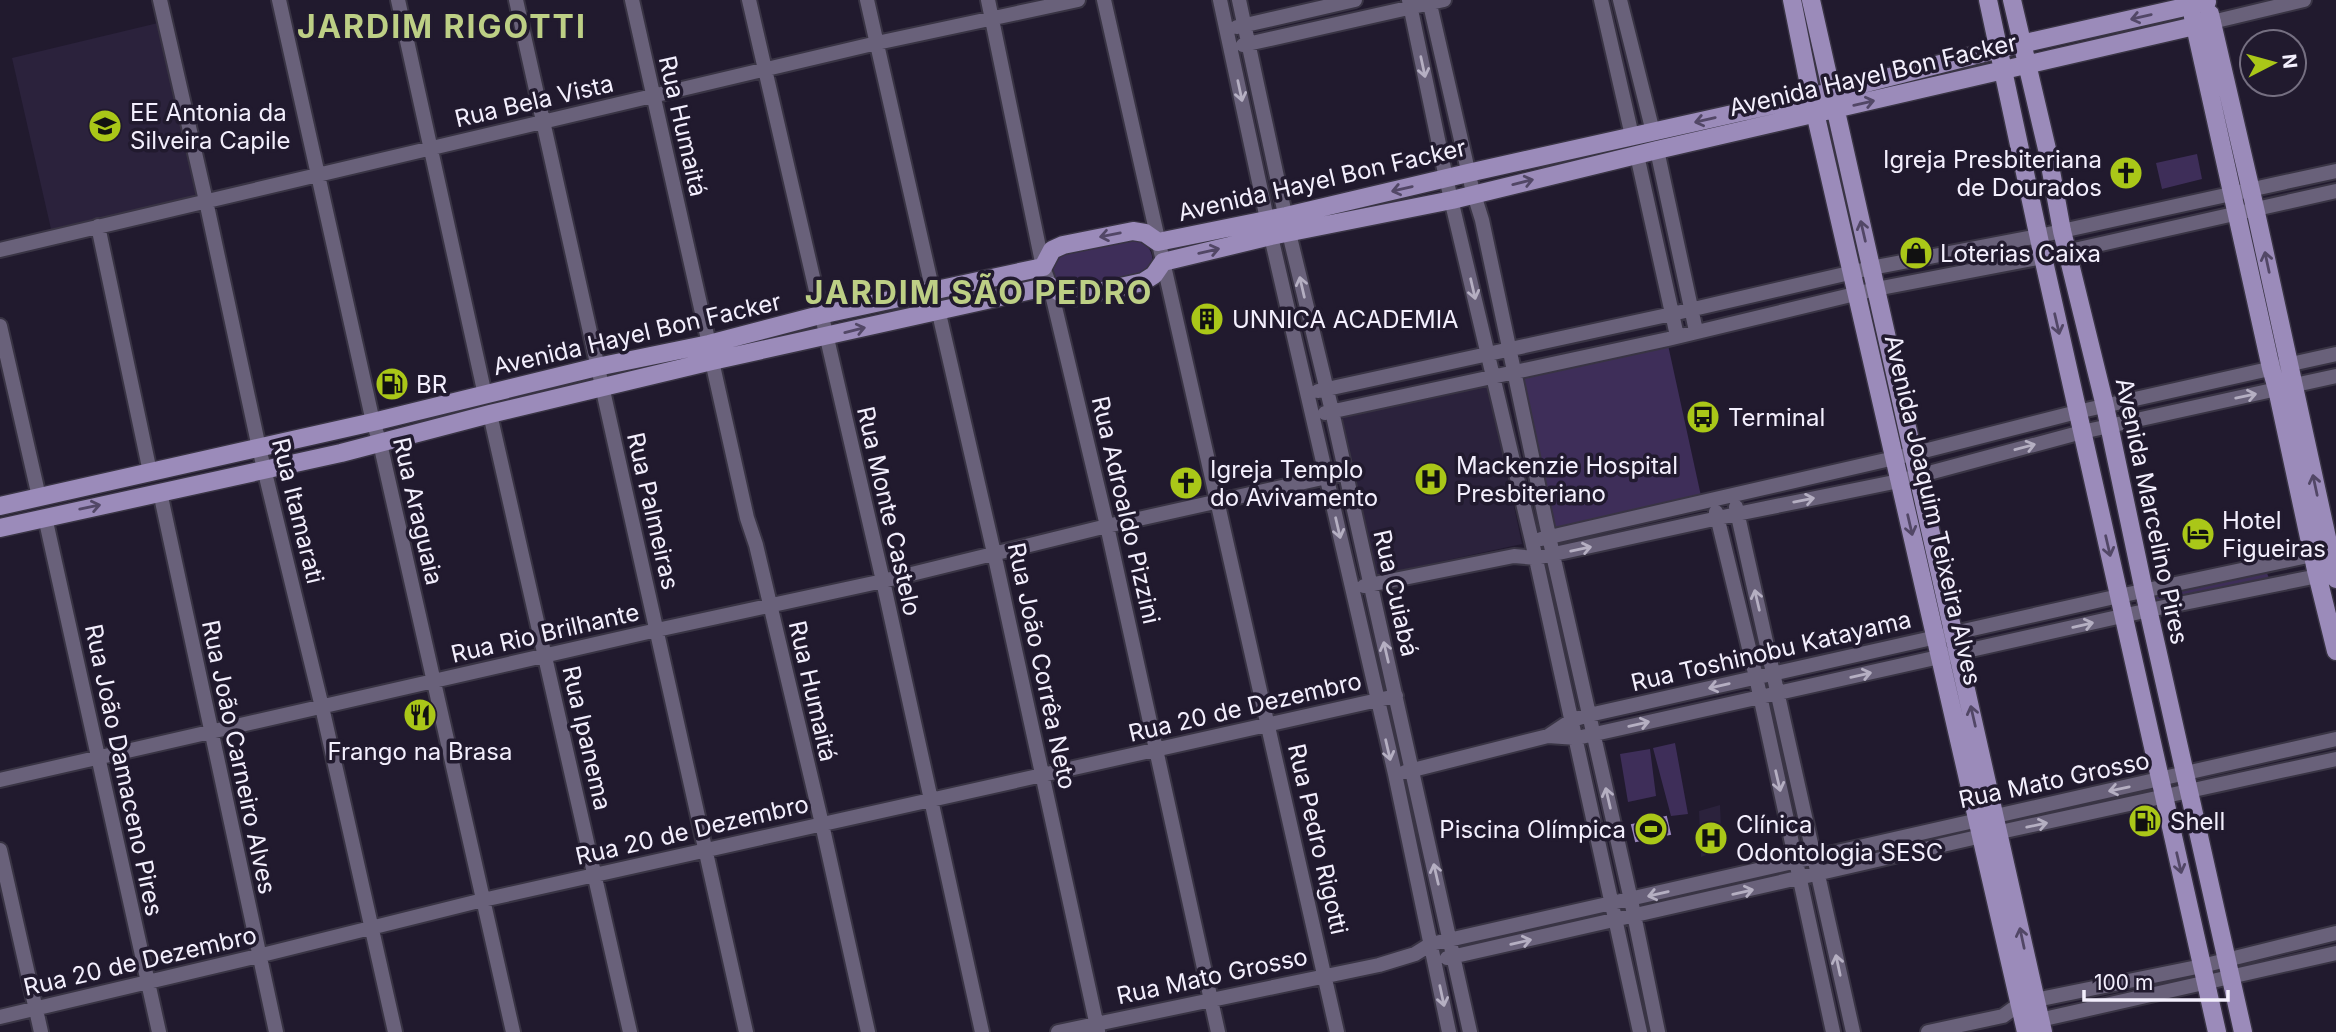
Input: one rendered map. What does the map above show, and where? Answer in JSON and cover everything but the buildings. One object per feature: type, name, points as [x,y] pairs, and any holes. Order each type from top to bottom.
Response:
[{"type":"main road","name":"Avenida Joaquim Teixeira Alves","points":[[1791,0],[1858,293],[1903,456],[1918,475],[1950,655],[2033,1027]]},
{"type":"main road","name":"Avenida Joaquim Teixeira Alves","points":[[1811,0],[1876,289],[1903,456],[1899,481],[1946,635]]},
{"type":"main road","name":"Avenida Marcelino Pires","points":[[1988,0],[2077,412],[2217,1032]]},
{"type":"main road","name":"Avenida Marcelino Pires","points":[[2012,0],[2243,1032]]},
{"type":"main road","name":"Avenida Hayel Bon Facker","points":[[0,506],[373,422],[597,367],[825,337],[938,309],[1050,286],[1075,298],[1143,282],[1154,275],[1163,262],[1446,178],[1831,92],[1999,49],[2202,2]]},
{"type":"main road","points":[[2202,2],[2203,24],[2232,194],[2285,387],[2331,575],[2336,652]]},
{"type":"main road","name":"Avenida Hayel Bon Facker","points":[[0,528],[266,470],[601,387],[820,315],[1043,267],[1052,250],[1063,245],[1133,231],[1145,233],[1158,242],[1451,200],[2203,24]]},
{"type":"main road","points":[[2203,24],[2255,208],[2279,366]]},
{"type":"street","name":"Rua Itamarati","points":[[160,0],[259,448],[322,708],[394,1032]]},
{"type":"street","name":"Rua Araguaia","points":[[279,0],[513,1032]]},
{"type":"street","points":[[398,0],[485,395]]},
{"type":"street","name":"Rua Palmeiras","points":[[516,0],[746,1032]]},
{"type":"street","name":"Rua Humaitá","points":[[632,0],[747,518],[756,545],[822,824],[868,1032]]},
{"type":"street","name":"Rua Monte Castelo","points":[[749,0],[883,581],[982,1032]]},
{"type":"street","points":[[867,0],[933,292]]},
{"type":"street","name":"Rua Adroaldo Pizzini","points":[[988,0],[1043,267],[1050,286],[1107,526],[1218,1032]]},
{"type":"street","name":"Rua Bela Vista","points":[[0,250],[877,43],[1078,0]]},
{"type":"street","name":"Rua Pedro Rigotti","points":[[1104,0],[1337,1032]]},
{"type":"street","name":"Rua Cuiabá","points":[[1220,0],[1278,226],[1315,344],[1332,411],[1470,1032]]},
{"type":"street","name":"Rua Cuiabá","points":[[1239,0],[1250,43],[1297,348],[1395,774],[1449,1032]]},
{"type":"street","points":[[1227,30],[1355,0]]},
{"type":"street","points":[[1601,0],[1632,136]]},
{"type":"street","points":[[1620,0],[1653,132]]},
{"type":"street","points":[[2203,24],[2304,0]]},
{"type":"street","points":[[1231,48],[1410,4],[1434,1],[1468,173],[1482,220],[1658,1032]]},
{"type":"street","points":[[1410,4],[1446,178],[1577,738],[1640,1032]]},
{"type":"street","points":[[1657,150],[1696,331]]},
{"type":"street","points":[[1637,155],[1677,336]]},
{"type":"street","points":[[1307,393],[1871,268],[2039,236],[2336,171]]},
{"type":"street","points":[[1314,415],[1677,336],[1876,289],[2043,257],[2336,191]]},
{"type":"street","points":[[2117,219],[2122,239]]},
{"type":"street","points":[[98,226],[150,472]]},
{"type":"street","name":"Rua João Corrêa Neto","points":[[938,309],[1097,1028]]},
{"type":"street","points":[[0,326],[39,497]]},
{"type":"street","points":[[1297,348],[1315,344]]},
{"type":"street","points":[[1514,556],[1532,541],[1550,536],[2336,354]]},
{"type":"street","points":[[1352,588],[1514,556],[1536,558],[1553,555],[1737,513],[1899,481],[2082,432],[2336,376]]},
{"type":"street","name":"Rua Ipanema","points":[[490,414],[629,1032]]},
{"type":"street","name":"Rua Rio Brilhante","points":[[0,780],[883,581],[1107,526],[1345,473]]},
{"type":"street","name":"Rua João Carneiro Alves","points":[[160,492],[276,1032]]},
{"type":"street","points":[[1733,495],[1853,1032]]},
{"type":"street","points":[[1714,500],[1756,677],[1833,1032]]},
{"type":"street","name":"Rua João Damaceno Pires","points":[[46,517],[159,1032]]},
{"type":"street","name":"Rua Toshinobu Katayama","points":[[1548,736],[1572,720],[1589,715],[2326,552]]},
{"type":"street","name":"Rua Toshinobu Katayama","points":[[1395,774],[1548,736],[1577,738],[2149,610],[2331,575]]},
{"type":"street","name":"Rua 20 de Dezembro","points":[[0,1017],[483,900],[1396,696]]},
{"type":"street","name":"Rua Mato Grosso","points":[[2187,783],[2336,739]]},
{"type":"street","points":[[1770,745],[1789,741]]},
{"type":"street","name":"Rua Mato Grosso","points":[[1058,1032],[1097,1028],[1211,999],[1379,965],[1415,954],[1431,944],[1815,856],[1989,826],[2187,783],[2336,758]]},
{"type":"street","name":"Rua Mato Grosso","points":[[1415,954],[1434,960],[1455,957],[1617,921],[1819,874],[1989,826]]},
{"type":"street","points":[[0,850],[41,1032]]},
{"type":"street","points":[[2003,1016],[2033,1027],[2336,933]]},
{"type":"street","points":[[2315,938],[2320,957]]},
{"type":"street","points":[[2229,968],[2336,953]]},
{"type":"street","points":[[1928,1032],[2003,1016],[2028,1001],[2204,974]]},
{"type":"shaded area","name":"EE Antonia da Silveira Capile","points":[[158,23],[199,195],[51,229],[12,58]]},
{"type":"shaded area","points":[[2197,154],[2202,179],[2162,189],[2156,163]]},
{"type":"shaded area","points":[[1129,235],[1149,249],[1152,259],[1150,274],[1073,294],[1053,283],[1050,264],[1054,255]]},
{"type":"shaded area","points":[[1668,345],[1701,496],[1552,530],[1520,378]]},
{"type":"shaded area","name":"Mackenzie Hospital Presbiteriano","points":[[1488,383],[1522,544],[1374,576],[1340,415]]},
{"type":"shaded area","points":[[2266,571],[2269,578],[2152,605],[2150,592]]},
{"type":"shaded area","points":[[1675,743],[1688,814],[1671,816],[1653,748]]},
{"type":"shaded area","points":[[1650,749],[1656,796],[1628,802],[1620,754]]},
{"type":"shaded area","name":"Clínica Odontologia SESC","points":[[1720,805],[1722,849],[1701,857],[1699,811]]},
{"type":"shaded area","name":"Piscina Olímpica","points":[[1666,817],[1670,834],[1636,841],[1632,825]]},
{"type":"place","name":"EE Antonia da Silveira Capile","points":[[105,126]]},
{"type":"place","name":"Igreja Presbiteriana de Dourados","points":[[2126,173]]},
{"type":"place","name":"Loterias Caixa","points":[[1916,253]]},
{"type":"place","name":"UNNICA ACADEMIA","points":[[1207,319]]},
{"type":"place","name":"BR","points":[[392,384]]},
{"type":"place","name":"Terminal","points":[[1703,417]]},
{"type":"place","name":"Mackenzie Hospital Presbiteriano","points":[[1431,479]]},
{"type":"place","name":"Igreja Templo do Avivamento","points":[[1186,483]]},
{"type":"place","name":"Hotel Figueiras","points":[[2198,534]]},
{"type":"place","name":"Frango na Brasa","points":[[420,715]]},
{"type":"place","name":"Shell","points":[[2145,821]]},
{"type":"place","name":"Piscina Olímpica","points":[[1651,829]]},
{"type":"place","name":"Clínica Odontologia SESC","points":[[1711,838]]},
{"type":"district","name":"JARDIM RIGOTTI","points":[[442,26]]},
{"type":"district","name":"JARDIM SÃO PEDRO","points":[[979,292]]}]
